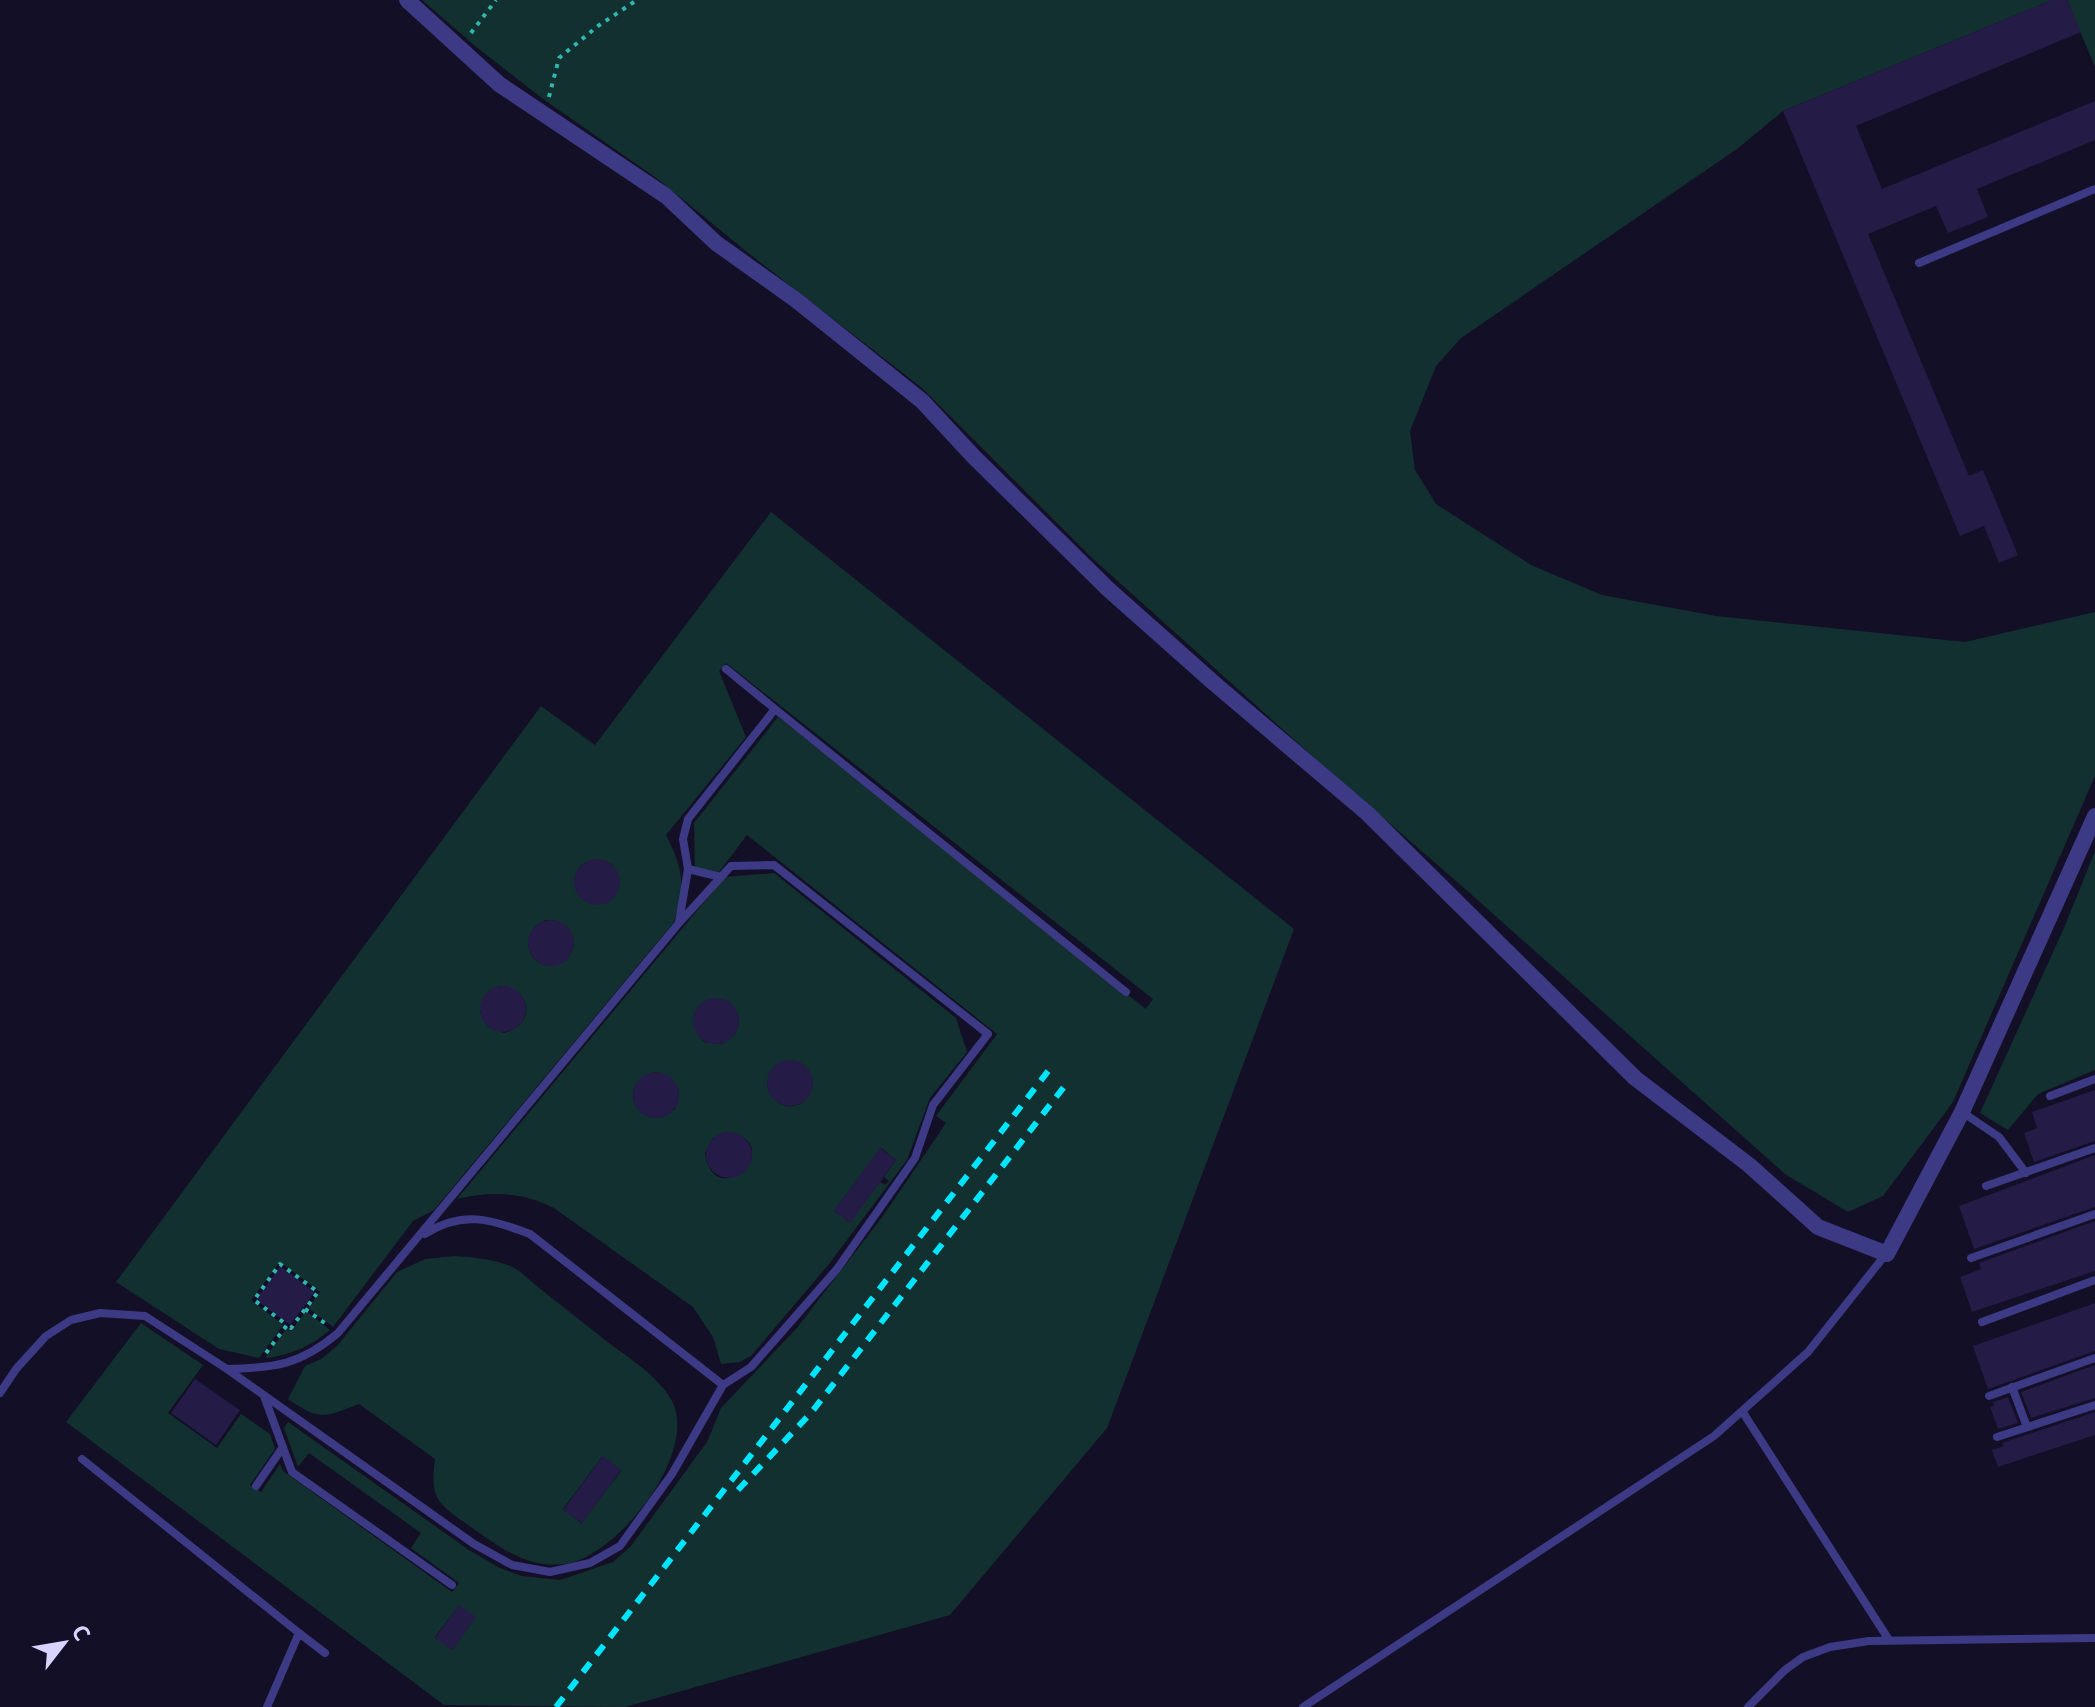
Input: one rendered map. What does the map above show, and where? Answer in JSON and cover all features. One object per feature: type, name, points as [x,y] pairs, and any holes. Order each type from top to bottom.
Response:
[{"type":"street","points":[[407,0],[499,84],[666,196],[716,243],[796,300],[922,401],[974,457],[1108,589],[1367,813],[1635,1078],[1749,1165],[1818,1227],[1887,1254],[1962,1112],[2095,816]]},
{"type":"lane","points":[[1919,263],[2095,189]]},
{"type":"lane","points":[[726,669],[1126,992]]},
{"type":"lane","points":[[679,923],[688,869],[683,839],[688,819],[775,709]]},
{"type":"lane","points":[[0,1393],[16,1369],[46,1336],[71,1320],[100,1313],[145,1316],[227,1369],[474,1544],[512,1565],[550,1572],[590,1563],[620,1546],[672,1474],[723,1385],[751,1367],[837,1269],[915,1158],[933,1105],[988,1034],[774,865],[731,866],[679,923],[338,1333],[304,1358],[271,1368],[227,1369]]},
{"type":"lane","points":[[688,869],[721,877]]},
{"type":"lane","points":[[2050,1096],[2095,1079]]},
{"type":"lane","points":[[1962,1112],[1999,1137],[2026,1173]]},
{"type":"lane","points":[[1986,1186],[2095,1148]]},
{"type":"lane","points":[[1971,1258],[2095,1214]]},
{"type":"lane","points":[[417,1238],[441,1223],[472,1218],[501,1222],[530,1234],[723,1385]]},
{"type":"lane","points":[[1303,1707],[1701,1444],[1808,1352],[1887,1254]]},
{"type":"lane","points":[[1982,1322],[2095,1280]]},
{"type":"lane","points":[[1989,1396],[2095,1358]]},
{"type":"lane","points":[[2012,1387],[2027,1427]]},
{"type":"lane","points":[[264,1395],[292,1472],[452,1585]]},
{"type":"lane","points":[[1997,1437],[2095,1405]]},
{"type":"lane","points":[[1742,1411],[1889,1640]]},
{"type":"lane","points":[[256,1486],[283,1447]]},
{"type":"lane","points":[[82,1459],[325,1653]]},
{"type":"lane","points":[[267,1707],[299,1633]]},
{"type":"lane","points":[[1748,1707],[1785,1670],[1803,1657],[1830,1647],[1889,1640],[2095,1638]]},
{"type":"path","points":[[460,48],[496,0]]},
{"type":"path","points":[[546,113],[559,58],[598,26],[637,0]]},
{"type":"path","points":[[280,1264],[318,1292],[291,1328],[287,1325],[254,1300],[280,1264]]},
{"type":"path","points":[[305,1309],[338,1333]]},
{"type":"path","points":[[255,1368],[287,1325]]},
{"type":"green space","points":[[422,0],[2052,0],[1783,111],[1737,149],[1461,338],[1436,366],[1410,431],[1415,470],[1436,504],[1531,565],[1602,595],[1716,616],[1965,642],[2095,612],[2095,776],[1953,1102],[1883,1196],[1848,1212],[1785,1174],[1091,557],[922,388],[659,180],[543,99]]},
{"type":"green space","points":[[2067,0],[2095,0],[2095,67]]},
{"type":"green space","points":[[771,512],[1294,929],[1107,1428],[950,1615],[625,1707],[444,1705],[66,1422],[141,1323],[203,1365],[168,1413],[217,1448],[241,1414],[270,1434],[275,1449],[250,1485],[261,1492],[280,1464],[283,1471],[452,1592],[459,1583],[411,1548],[421,1533],[309,1453],[298,1467],[284,1428],[288,1422],[469,1550],[500,1568],[522,1576],[560,1580],[613,1562],[631,1546],[707,1442],[721,1408],[796,1329],[883,1216],[946,1123],[936,1116],[997,1034],[747,835],[719,872],[695,867],[694,823],[778,717],[1146,1009],[1153,999],[726,663],[719,671],[746,737],[666,835],[681,877],[674,922],[434,1210],[413,1221],[333,1327],[308,1308],[320,1292],[280,1262],[251,1300],[283,1325],[259,1358],[219,1349],[116,1282],[541,706],[595,745]],"holes":[[[596,859],[612,864],[619,883],[613,898],[598,904],[579,896],[574,880],[581,865]],[[546,920],[566,926],[574,945],[567,960],[555,965],[536,961],[528,945],[535,927]],[[499,986],[510,988],[524,999],[526,1015],[515,1029],[504,1033],[488,1027],[480,1012],[484,996]],[[459,1605],[475,1618],[452,1650],[435,1637]]]},
{"type":"green space","points":[[2095,851],[2095,1070],[2038,1094],[2008,1130],[1980,1113],[2064,928]]},
{"type":"green space","points":[[774,873],[956,1018],[967,1052],[930,1098],[907,1160],[829,1264],[751,1356],[740,1362],[721,1364],[713,1337],[693,1307],[554,1208],[507,1194],[457,1199],[725,877]],"holes":[[[712,999],[728,1001],[737,1013],[736,1031],[721,1044],[705,1042],[696,1030],[695,1018],[705,1003]],[[789,1060],[805,1066],[813,1081],[806,1100],[791,1106],[776,1100],[767,1082],[774,1067]],[[650,1073],[671,1078],[679,1093],[675,1109],[663,1117],[645,1115],[633,1098],[636,1084]],[[728,1132],[745,1139],[752,1149],[750,1160],[733,1177],[721,1178],[711,1171],[705,1153],[713,1138]],[[881,1148],[896,1160],[884,1177],[889,1181],[885,1185],[880,1182],[850,1222],[834,1211]]]},
{"type":"green space","points":[[468,1257],[512,1267],[642,1367],[672,1401],[677,1423],[674,1447],[664,1474],[629,1523],[586,1557],[551,1565],[515,1555],[444,1507],[434,1484],[435,1459],[359,1404],[322,1415],[288,1399],[305,1366],[321,1359],[337,1346],[397,1272],[425,1259]],"holes":[[[602,1457],[621,1471],[581,1523],[563,1509]]]},
{"type":"green space","points":[[306,1311],[330,1330],[300,1349],[265,1358],[287,1328],[291,1331]]},
{"type":"building","points":[[2052,0],[2067,0],[2081,32],[1856,126],[1882,189],[2095,101],[2095,140],[1977,189],[1988,217],[1948,233],[1936,206],[1868,234],[1969,476],[1983,470],[2018,555],[1999,563],[1984,526],[1960,536],[1783,111]]},
{"type":"building","points":[[597,859],[613,866],[620,882],[613,898],[597,905],[581,898],[574,882],[581,866]]},
{"type":"building","points":[[551,920],[567,927],[574,943],[567,959],[551,966],[535,959],[528,943],[535,927]]},
{"type":"building","points":[[503,986],[519,993],[526,1009],[519,1025],[503,1032],[487,1025],[480,1009],[487,993]]},
{"type":"building","points":[[716,998],[732,1005],[739,1021],[732,1037],[716,1044],[700,1037],[693,1021],[700,1005]]},
{"type":"building","points":[[790,1060],[806,1067],[813,1083],[806,1099],[790,1106],[774,1099],[767,1083],[774,1067]]},
{"type":"building","points":[[656,1072],[672,1079],[679,1095],[672,1111],[656,1118],[640,1111],[633,1095],[640,1079]]},
{"type":"building","points":[[2095,1090],[2095,1141],[2034,1162],[2024,1133],[2037,1128],[2032,1112]]},
{"type":"building","points":[[729,1132],[745,1139],[752,1155],[745,1171],[729,1178],[713,1171],[706,1155],[713,1139]]},
{"type":"building","points":[[880,1148],[896,1160],[850,1223],[834,1211]]},
{"type":"building","points":[[2095,1155],[2095,1207],[1974,1249],[1959,1206]]},
{"type":"building","points":[[2095,1221],[2095,1271],[1972,1312],[1960,1277],[1981,1269],[1979,1263]]},
{"type":"building","points":[[280,1266],[315,1292],[290,1325],[256,1300]]},
{"type":"building","points":[[2095,1303],[2095,1351],[1988,1389],[1973,1346]]},
{"type":"building","points":[[2095,1365],[2095,1398],[2031,1418],[2021,1392]]},
{"type":"building","points":[[195,1379],[240,1410],[216,1445],[171,1413]]},
{"type":"building","points":[[2008,1397],[2018,1423],[1998,1429],[1990,1407],[1994,1406],[1993,1402]]},
{"type":"building","points":[[2095,1412],[2095,1435],[1998,1467],[1992,1450],[2004,1446],[2002,1443]]},
{"type":"building","points":[[603,1456],[621,1470],[582,1523],[563,1510]]},
{"type":"building","points":[[459,1605],[476,1617],[452,1650],[435,1638]]},
{"type":"railway","points":[[556,1707],[1049,1070]]},
{"type":"railway","points":[[738,1490],[811,1413],[1067,1083]]}]
